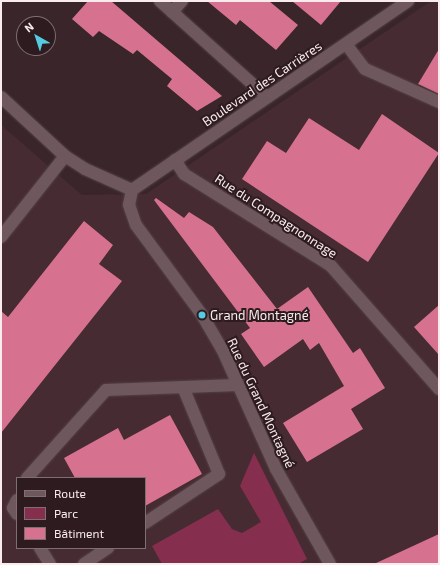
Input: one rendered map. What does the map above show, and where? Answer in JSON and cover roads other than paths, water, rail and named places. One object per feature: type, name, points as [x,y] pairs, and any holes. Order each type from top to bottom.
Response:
[{"type":"street","points":[[160,1],[267,97]]},
{"type":"street","points":[[172,12],[182,1]]},
{"type":"street","name":"Boulevard des Carrières","points":[[132,190],[408,1]]},
{"type":"street","points":[[346,44],[365,69],[439,102]]},
{"type":"street","points":[[1,97],[65,156],[85,170],[132,190]]},
{"type":"street","points":[[1,237],[65,156]]},
{"type":"street","name":"Rue du Compagnonnage","points":[[175,160],[184,174],[331,266],[439,389]]},
{"type":"street","name":"Rue du Grand Montagné","points":[[132,190],[129,205],[136,225],[202,315],[237,385],[276,469],[330,564]]},
{"type":"street","points":[[28,477],[106,390],[237,385]]},
{"type":"street","points":[[146,522],[219,474],[182,387]]},
{"type":"street","points":[[16,502],[13,508],[16,512]]},
{"type":"street","points":[[41,549],[50,564]]},
{"type":"street","points":[[84,564],[106,549]]},
{"type":"place","name":"Grand Montagné","points":[[202,315]]}]
